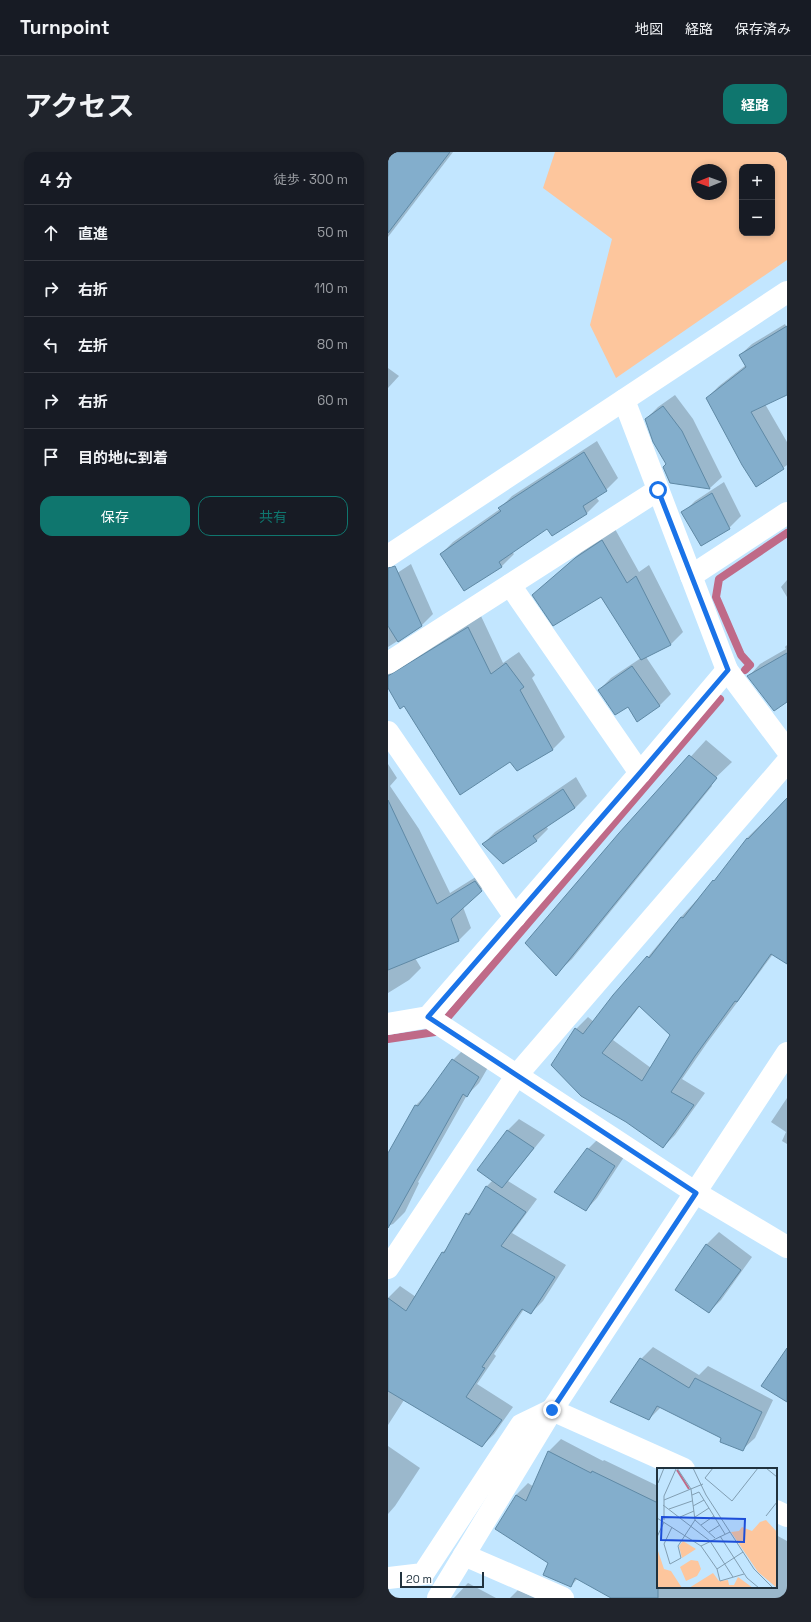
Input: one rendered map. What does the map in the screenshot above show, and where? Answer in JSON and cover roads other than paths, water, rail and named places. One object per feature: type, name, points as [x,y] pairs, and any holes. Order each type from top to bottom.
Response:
[{"type":"street","points":[[388,556],[787,292]]},
{"type":"street","points":[[624,400],[728,670],[787,750]]},
{"type":"street","points":[[388,663],[658,490]]},
{"type":"street","points":[[691,576],[787,513]]},
{"type":"street","points":[[510,585],[640,773]]},
{"type":"street","points":[[436,1023],[515,917],[728,670]]},
{"type":"street","points":[[388,732],[515,917]]},
{"type":"street","points":[[388,1268],[516,1076],[787,762]]},
{"type":"street","points":[[388,1024],[436,1023],[696,1193],[787,1247]]},
{"type":"street","points":[[438,1598],[552,1410],[787,1053]]},
{"type":"street","points":[[388,1578],[423,1574],[521,1425],[552,1410],[682,1468]]},
{"type":"street","points":[[777,1511],[787,1516]]},
{"type":"street","points":[[464,1555],[563,1598]]},
{"type":"waterway","points":[[745,670],[750,665],[741,655],[716,597],[719,579],[787,533]]},
{"type":"waterway","points":[[388,1039],[435,1032],[720,699]]}]
